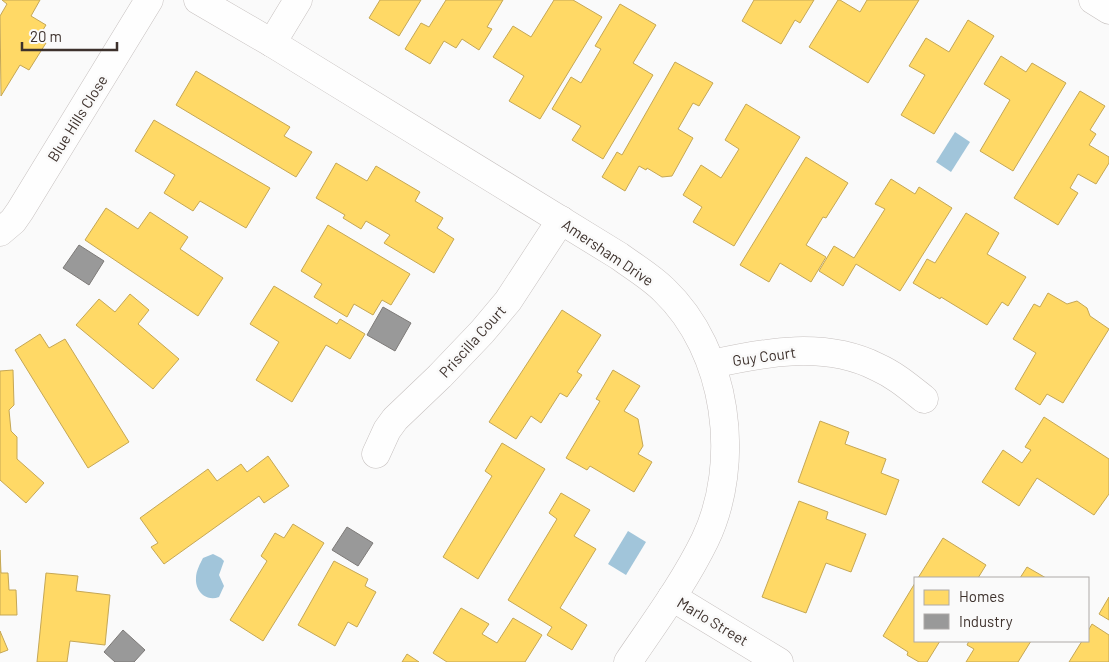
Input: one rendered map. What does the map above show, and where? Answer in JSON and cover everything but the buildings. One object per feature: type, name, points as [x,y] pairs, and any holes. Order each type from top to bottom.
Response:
[{"type":"street","name":"Blue Hills Close","points":[[0,232],[13,221],[20,211],[149,0]]},
{"type":"street","name":"Amersham Drive","points":[[198,0],[272,43],[561,220],[635,268],[665,291],[687,318],[712,364],[724,412],[726,435],[724,475],[720,498],[705,539],[672,597],[628,662]]},
{"type":"street","points":[[272,43],[298,0]]},
{"type":"street","points":[[1093,0],[1109,10]]},
{"type":"street","name":"Priscilla Court","points":[[376,454],[387,430],[395,420],[446,370],[508,301],[561,220]]},
{"type":"street","name":"Guy Court","points":[[712,364],[778,351],[803,350],[834,353],[856,358],[877,366],[900,380],[924,399]]},
{"type":"street","name":"Marlo Street","points":[[672,597],[779,662]]},
{"type":"water","points":[[955,132],[970,142],[951,172],[936,162]]},
{"type":"water","points":[[628,531],[646,542],[626,575],[608,564]]},
{"type":"water","points":[[213,554],[224,561],[219,575],[224,586],[219,597],[210,598],[199,591],[196,578],[197,570],[203,558]]}]
